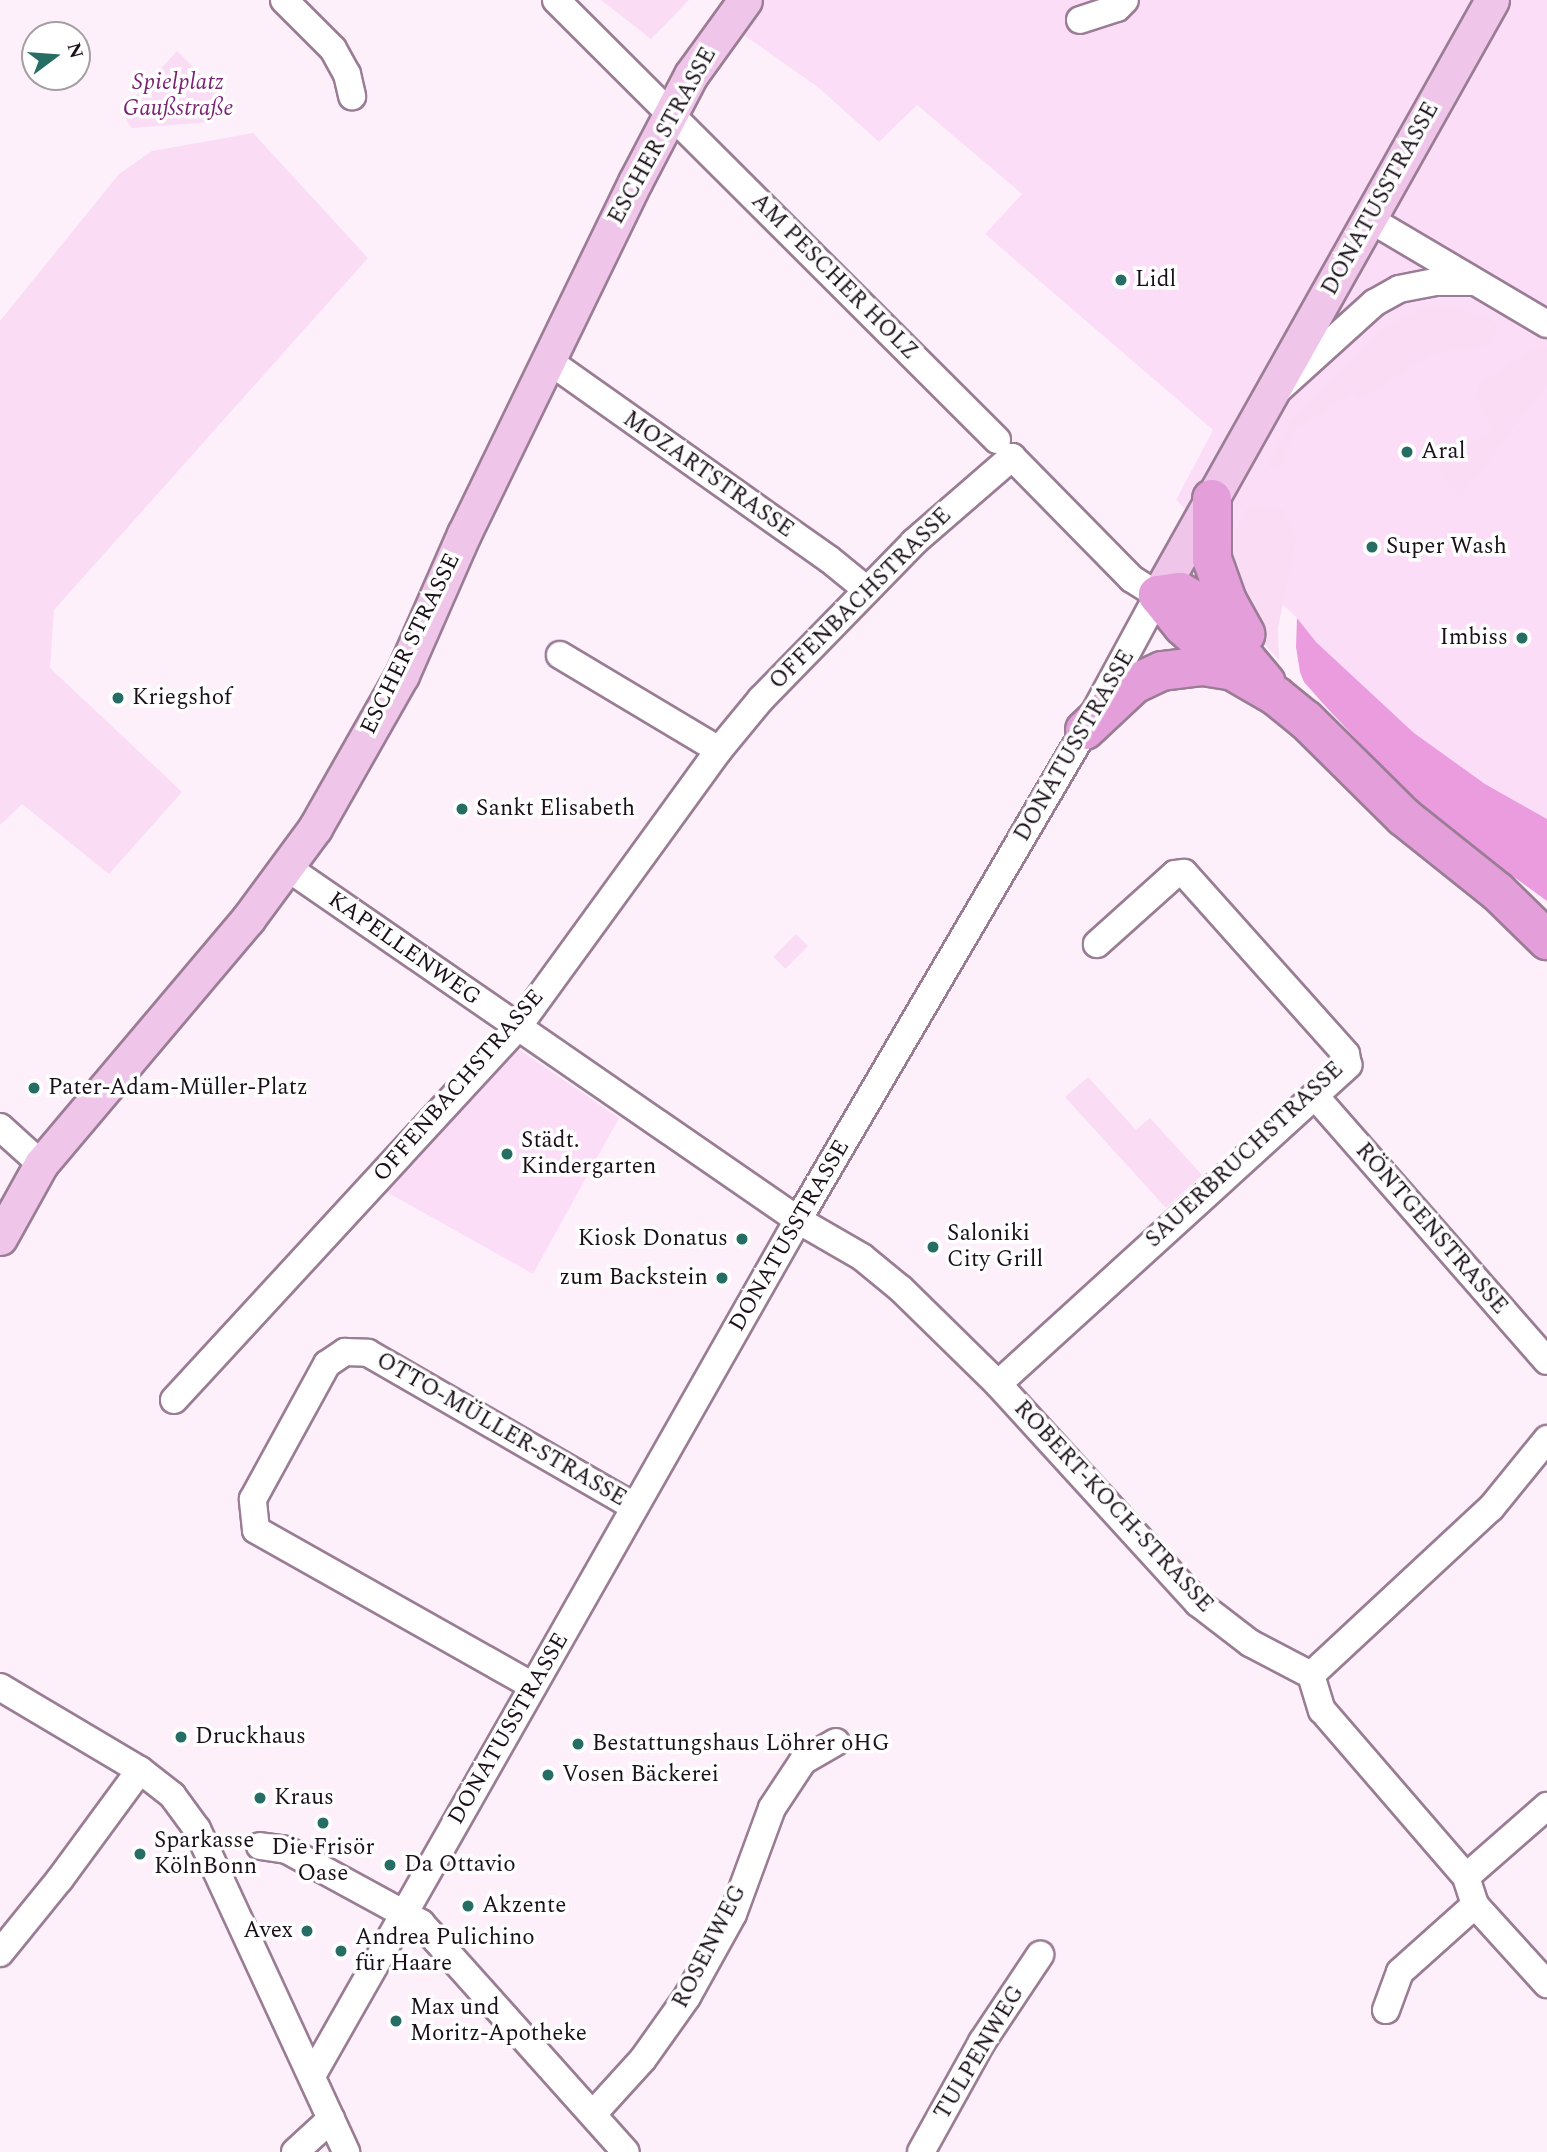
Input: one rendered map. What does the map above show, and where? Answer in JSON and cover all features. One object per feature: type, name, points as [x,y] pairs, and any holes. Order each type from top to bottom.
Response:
[{"type":"highway","points":[[1212,499],[1209,542],[1216,575],[1276,696]]},
{"type":"highway","points":[[1158,595],[1180,592],[1199,603],[1276,696]]},
{"type":"highway","points":[[1158,595],[1183,626],[1233,671],[1276,696],[1306,720],[1404,817],[1498,892],[1547,940]]},
{"type":"highway","points":[[1085,730],[1134,684],[1162,670],[1203,666],[1233,671]]},
{"type":"highway","points":[[1498,892],[1547,916]]},
{"type":"main road","name":"ESCHER STRASSE","points":[[0,1238],[41,1164],[288,868],[316,828],[402,675],[448,568],[670,114],[691,75],[745,0]]},
{"type":"main road","name":"DONATUSSTRASSE","points":[[1158,595],[1371,220],[1492,0]]},
{"type":"street","points":[[284,0],[333,49],[347,74],[352,96]]},
{"type":"street","name":"AM PESCHER HOLZ","points":[[556,0],[1132,579],[1158,595]]},
{"type":"street","points":[[1080,20],[1117,8],[1125,0]]},
{"type":"street","points":[[1371,220],[1547,324]]},
{"type":"street","name":"DONATUSSTRASSE","points":[[1270,397],[1382,299],[1416,284],[1472,282]]},
{"type":"street","name":"MOZARTSTRASSE","points":[[549,361],[830,559],[866,590]]},
{"type":"street","name":"OFFENBACHSTRASSE","points":[[174,1401],[517,1028],[719,750],[761,699],[1004,449]]},
{"type":"street","name":"DONATUSSTRASSE","points":[[312,2076],[798,1220],[1085,730],[1158,595]]},
{"type":"street","points":[[561,655],[719,750]]},
{"type":"street","name":"KAPELLENWEG","points":[[288,868],[798,1220]]},
{"type":"street","name":"SAUERBRUCHSTRASSE","points":[[999,1384],[1345,1069],[1346,1054],[1184,873],[1175,874],[1097,944]]},
{"type":"street","name":"RÖNTGENSTRASSE","points":[[1315,1096],[1547,1361]]},
{"type":"street","points":[[0,1128],[41,1164]]},
{"type":"street","name":"ROBERT-KOCH-STRASSE","points":[[798,1220],[862,1257],[901,1289],[999,1384],[1198,1603],[1250,1643],[1311,1675]]},
{"type":"street","name":"OTTO-MÜLLER-STRASSE","points":[[533,1686],[256,1530],[253,1499],[327,1364],[345,1352],[368,1353],[635,1507]]},
{"type":"street","points":[[1547,1439],[1491,1508],[1311,1675],[1322,1710],[1466,1877],[1475,1905],[1547,1984]]},
{"type":"street","points":[[0,1687],[140,1770],[172,1795],[197,1829],[346,2152]]},
{"type":"street","name":"ROSENWEG","points":[[593,2114],[643,2059],[687,1997],[733,1914],[772,1808],[803,1761],[836,1742]]},
{"type":"street","points":[[1,1949],[60,1879],[140,1770]]},
{"type":"street","points":[[1466,1877],[1547,1806]]},
{"type":"street","points":[[260,1846],[287,1850],[421,1923],[626,2152]]},
{"type":"street","points":[[1386,2010],[1400,1972],[1475,1905]]},
{"type":"street","name":"TULPENWEG","points":[[921,2152],[982,2042],[1040,1955]]},
{"type":"street","points":[[295,2152],[331,2119]]},
{"type":"shaded area","points":[[763,0],[1547,0],[1547,819],[1485,784],[1414,733],[1316,642],[1297,618],[1176,500],[1213,430],[985,234],[1022,194],[917,105],[879,142],[819,88],[741,33]]},
{"type":"shaded area","points":[[1297,618],[1316,642],[1414,733],[1485,784],[1547,819],[1547,901],[1424,811],[1304,682],[1296,647]]},
{"type":"shaded area","name":"Städt. Kindergarten","points":[[514,1046],[619,1118],[533,1274],[383,1190]]},
{"type":"green space","points":[[601,0],[689,0],[651,39]]},
{"type":"green space","name":"Spielplatz Gaußstraße","points":[[177,51],[232,106],[213,122],[131,128],[122,111]]},
{"type":"green space","points":[[253,133],[368,258],[54,610],[50,668],[182,792],[109,874],[22,804],[0,825],[0,321],[119,174],[152,151]]},
{"type":"green space","points":[[1452,305],[1490,320],[1499,327],[1489,345],[1432,354],[1359,400],[1352,392],[1295,429],[1279,471],[1267,466],[1292,419],[1380,331],[1424,307]]},
{"type":"green space","points":[[1536,348],[1547,348],[1547,384],[1461,497],[1450,487],[1431,451],[1459,436],[1465,446],[1494,429],[1475,396],[1480,383]]},
{"type":"green space","points":[[1245,508],[1283,509],[1296,540],[1278,628],[1279,660],[1256,635],[1228,575],[1235,559],[1236,532]]},
{"type":"green space","points":[[796,934],[808,946],[785,969],[773,957]]},
{"type":"green space","points":[[1088,1077],[1136,1130],[1150,1118],[1202,1175],[1166,1208],[1065,1097]]},
{"type":"place","name":"Lidl","points":[[1121,280]]},
{"type":"place","name":"Aral","points":[[1407,452]]},
{"type":"place","name":"Super Wash","points":[[1372,547]]},
{"type":"place","name":"Imbiss","points":[[1522,638]]},
{"type":"place","name":"Kriegshof","points":[[118,698]]},
{"type":"place","name":"Sankt Elisabeth","points":[[462,809]]},
{"type":"place","name":"Pater-Adam-Müller-Platz","points":[[34,1088]]},
{"type":"place","name":"Städt. Kindergarten","points":[[507,1154]]},
{"type":"place","name":"Kiosk Donatus","points":[[742,1239]]},
{"type":"place","name":"Saloniki City Grill","points":[[933,1247]]},
{"type":"place","name":"zum Backstein","points":[[722,1278]]},
{"type":"place","name":"Druckhaus","points":[[181,1737]]},
{"type":"place","name":"Bestattungshaus Löhrer oHG","points":[[578,1744]]},
{"type":"place","name":"Vosen Bäckerei","points":[[548,1775]]},
{"type":"place","name":"Kraus","points":[[260,1798]]},
{"type":"place","name":"Die Frisör Oase","points":[[323,1823]]},
{"type":"place","name":"Sparkasse KölnBonn","points":[[140,1854]]},
{"type":"place","name":"Da Ottavio","points":[[390,1865]]},
{"type":"place","name":"Akzente","points":[[468,1906]]},
{"type":"place","name":"Avex","points":[[307,1931]]},
{"type":"place","name":"Andrea Pulichino für Haare","points":[[341,1951]]},
{"type":"place","name":"Max und Moritz-Apotheke","points":[[396,2021]]}]
